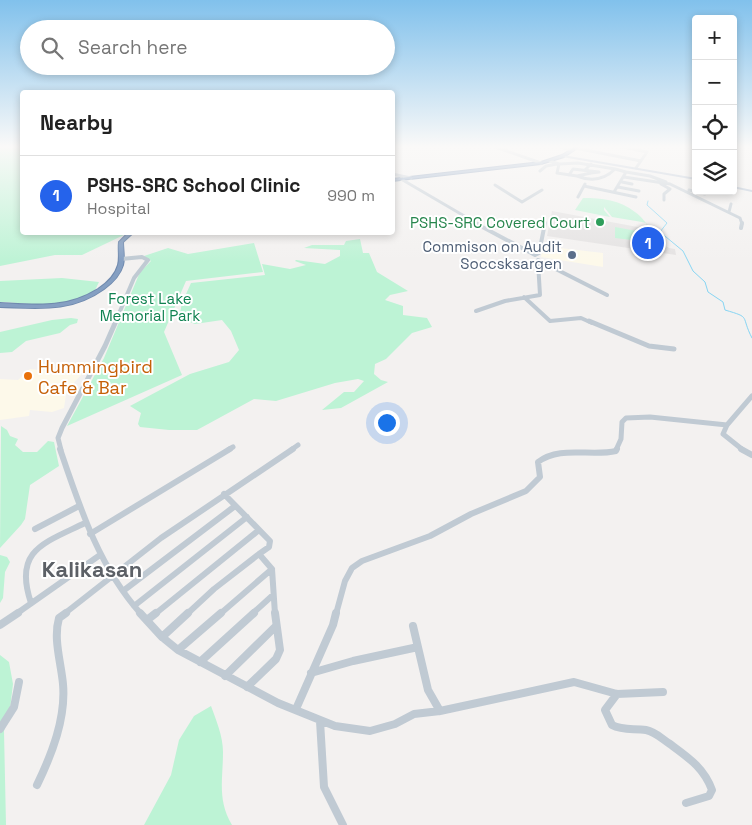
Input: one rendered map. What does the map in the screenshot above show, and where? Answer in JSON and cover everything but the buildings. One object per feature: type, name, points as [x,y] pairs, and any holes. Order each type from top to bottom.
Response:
[{"type":"highway","points":[[0,306],[48,308],[78,302],[94,294],[110,282],[119,270],[122,242],[129,235]]},
{"type":"main road","points":[[737,188],[752,191]]},
{"type":"street","points":[[412,186],[494,233],[538,255]]},
{"type":"street","points":[[496,186],[522,202],[542,190]]},
{"type":"street","points":[[578,197],[580,196],[579,192],[584,186],[636,197]]},
{"type":"street","points":[[664,200],[664,194],[670,189],[667,186]]},
{"type":"street","points":[[671,186],[692,191]]},
{"type":"street","points":[[675,186],[741,219],[741,228]]},
{"type":"street","points":[[614,192],[618,187],[639,191]]},
{"type":"street","points":[[729,212],[731,204]]},
{"type":"street","points":[[476,311],[505,301],[541,294],[538,255],[545,223]]},
{"type":"street","points":[[121,259],[140,257],[148,260],[132,281],[105,346],[58,438],[62,458],[85,523],[100,556],[134,606],[162,637],[178,650],[285,707],[296,709],[320,721],[349,729],[370,731],[395,724],[414,714],[440,711],[574,682],[617,694],[663,692]]},
{"type":"street","points":[[538,262],[606,295]]},
{"type":"street","points":[[524,297],[550,321],[581,318],[649,346],[674,349]]},
{"type":"street","points":[[752,396],[727,425],[723,434],[742,450],[752,455]]},
{"type":"street","points":[[296,709],[333,625],[348,574],[362,561],[430,536],[470,514],[526,491],[538,480],[540,475],[538,462],[543,457],[561,454],[608,453],[616,451],[621,439],[622,422],[626,418],[652,418],[700,424],[727,425]]},
{"type":"street","points":[[37,785],[53,749],[62,704],[62,680],[56,624],[63,614],[161,538],[298,444]]},
{"type":"street","points":[[90,534],[233,447]]},
{"type":"street","points":[[162,637],[214,589],[268,547],[270,541],[224,494]]},
{"type":"street","points":[[34,529],[79,506]]},
{"type":"street","points":[[123,591],[235,506]]},
{"type":"street","points":[[134,606],[248,517]]},
{"type":"street","points":[[31,603],[24,580],[28,559],[40,546],[85,523]]},
{"type":"street","points":[[147,620],[259,530]]},
{"type":"street","points":[[247,687],[278,656],[280,650],[276,626],[272,569],[259,554]]},
{"type":"street","points":[[0,625],[100,556]]},
{"type":"street","points":[[178,650],[272,569]]},
{"type":"street","points":[[200,662],[273,595]]},
{"type":"street","points":[[225,676],[276,626]]},
{"type":"street","points":[[413,626],[430,697],[440,711]]},
{"type":"street","points":[[311,673],[345,662],[418,647]]},
{"type":"street","points":[[0,729],[16,704],[19,682]]},
{"type":"street","points":[[617,694],[605,710],[609,723],[616,728],[626,731],[650,731],[696,762],[704,771],[712,790],[709,796],[686,803]]},
{"type":"street","points":[[320,721],[324,786],[343,825]]},
{"type":"shaded area","points":[[552,211],[643,228],[656,240],[669,248],[675,249],[676,255],[547,236]]},
{"type":"shaded area","name":"Commison on Audit Soccsksargen","points":[[543,246],[603,253],[603,267],[541,257]]},
{"type":"shaded area","points":[[30,369],[82,374],[69,388],[64,408],[52,412],[30,410],[29,416],[0,420],[0,379],[18,380]]},
{"type":"green space","points":[[0,186],[20,186],[20,235],[124,235],[82,255],[55,255],[0,266]]},
{"type":"green space","points":[[583,198],[604,199],[617,202],[629,208],[646,223],[612,217],[604,207],[604,210],[610,217],[575,210]]},
{"type":"green space","points":[[615,227],[637,231],[644,240],[615,238]]},
{"type":"green space","points":[[360,239],[363,253],[369,253],[377,272],[408,291],[390,295],[385,300],[403,306],[403,315],[427,318],[432,327],[412,333],[386,359],[375,364],[374,374],[381,380],[388,382],[341,408],[322,410],[344,392],[354,392],[364,381],[358,379],[335,383],[276,401],[254,399],[197,430],[140,427],[138,424],[141,413],[130,406],[190,374],[229,362],[239,350],[231,331],[222,320],[195,324],[179,318],[182,303],[191,283],[265,275],[262,264],[290,269],[306,265],[296,260],[325,264],[340,256],[340,250],[304,248],[312,245],[344,245],[346,241]]},
{"type":"green space","name":"Forest Lake Memorial Park","points":[[254,243],[263,272],[186,281],[164,332],[182,375],[67,426],[104,358],[140,272],[151,261],[144,256],[168,248],[188,254]]},
{"type":"green space","points":[[62,278],[99,282],[93,292],[73,302],[48,305],[0,302],[0,281]]},
{"type":"green space","points":[[78,319],[77,323],[70,325],[60,333],[26,341],[12,352],[0,353],[0,332],[52,320]]},
{"type":"green space","points":[[1,426],[7,430],[10,436],[18,439],[15,445],[23,452],[37,452],[48,441],[54,442],[59,466],[30,485],[25,519],[0,548]]},
{"type":"green space","points":[[0,555],[7,557],[10,562],[5,572],[3,598],[0,603]]},
{"type":"green space","points":[[0,655],[9,662],[13,684],[10,709],[4,731],[6,825],[0,825]]},
{"type":"green space","points":[[211,706],[222,740],[224,807],[232,825],[144,825],[171,775],[179,740],[194,716]]},
{"type":"waterway","points":[[648,201],[647,205],[667,223],[660,232],[683,251],[693,271],[705,282],[708,292],[723,302],[725,310],[744,318],[752,338]]},
{"type":"place","name":"PSHS-SRC Covered Court","points":[[600,222]]},
{"type":"place","name":"PSHS-SRC School Clinic","points":[[648,243]]},
{"type":"place","name":"Commison on Audit Soccsksargen","points":[[572,255]]},
{"type":"place","name":"Hummingbird Cafe & Bar","points":[[28,376]]},
{"type":"district","name":"Kalikasan","points":[[92,569]]}]
